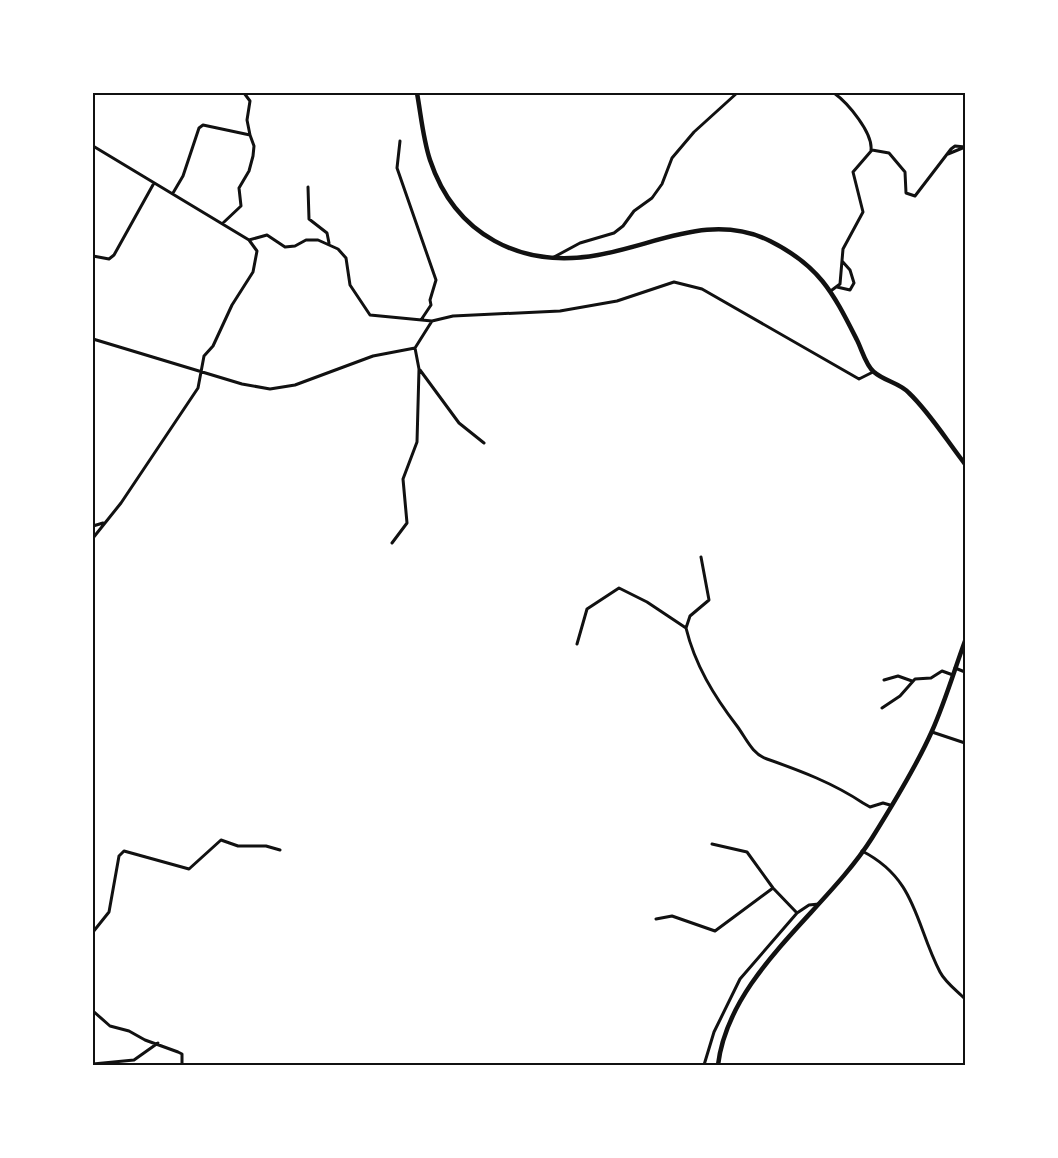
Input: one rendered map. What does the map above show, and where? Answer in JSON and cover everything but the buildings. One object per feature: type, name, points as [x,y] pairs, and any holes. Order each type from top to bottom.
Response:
[{"type":"highway","points":[[417,93],[429,158],[440,184],[455,210],[481,236],[510,249],[553,258],[598,255],[700,229],[735,230],[768,240],[796,256],[834,288],[873,372],[908,391],[965,464]]},
{"type":"highway","points":[[718,1065],[719,1054],[736,1012],[763,968],[862,851],[891,805],[932,732],[965,641]]},
{"type":"street","points":[[224,223],[242,206],[239,188],[249,171],[253,156],[254,146],[247,120],[250,100],[244,93]]},
{"type":"street","points":[[553,258],[561,252],[614,232],[623,226],[634,211],[652,198],[662,184],[672,158],[694,132],[737,93]]},
{"type":"street","points":[[834,93],[864,129],[871,142],[870,152]]},
{"type":"street","points":[[173,193],[183,176],[196,134],[203,124],[250,135]]},
{"type":"street","points":[[400,141],[397,168],[436,282],[430,297],[431,305],[422,320]]},
{"type":"street","points":[[93,146],[224,223],[249,240],[257,250],[255,265],[225,317],[213,346],[204,357],[198,388],[93,538]]},
{"type":"street","points":[[834,288],[841,279],[842,261],[848,235],[863,209],[854,170],[870,152],[878,150],[890,155],[904,172],[906,193],[911,196],[920,193],[946,154],[955,146],[965,147]]},
{"type":"street","points":[[93,256],[109,259],[114,255],[154,183]]},
{"type":"street","points":[[308,187],[309,219],[327,233],[329,243]]},
{"type":"street","points":[[249,240],[267,235],[285,247],[295,246],[306,240],[329,243],[346,258],[351,285],[370,315],[432,321],[453,316],[560,311],[617,301],[675,282],[702,289],[859,379],[873,372]]},
{"type":"street","points":[[834,288],[850,290],[854,283],[850,270],[842,261]]},
{"type":"street","points":[[392,543],[407,523],[408,512],[403,479],[417,442],[419,369],[415,348],[432,321]]},
{"type":"street","points":[[93,339],[200,372],[270,389],[295,386],[374,356],[415,348]]},
{"type":"street","points":[[419,369],[459,423],[483,443]]},
{"type":"street","points":[[93,526],[105,523]]},
{"type":"street","points":[[686,628],[690,616],[708,600],[701,557]]},
{"type":"street","points":[[577,644],[587,609],[619,588],[647,602],[686,628],[711,691],[756,751],[786,768],[812,774],[870,807],[883,803],[891,805]]},
{"type":"street","points":[[955,668],[965,672]]},
{"type":"street","points":[[884,680],[898,676],[912,681],[931,678],[942,671],[953,675]]},
{"type":"street","points":[[882,708],[900,696],[912,681]]},
{"type":"street","points":[[932,732],[965,743]]},
{"type":"street","points":[[93,932],[106,918],[119,856],[124,851],[189,869],[221,840],[235,843],[238,846],[266,846],[280,850]]},
{"type":"street","points":[[712,844],[747,852],[773,888],[797,913]]},
{"type":"street","points":[[862,851],[877,859],[896,875],[918,914],[941,974],[965,999]]},
{"type":"street","points":[[657,919],[672,916],[715,931],[773,888]]},
{"type":"street","points":[[704,1065],[714,1032],[740,979],[797,913],[809,905],[819,904]]},
{"type":"street","points":[[93,1011],[110,1026],[129,1031],[182,1054],[182,1065]]},
{"type":"street","points":[[93,1064],[135,1060],[158,1043]]}]
